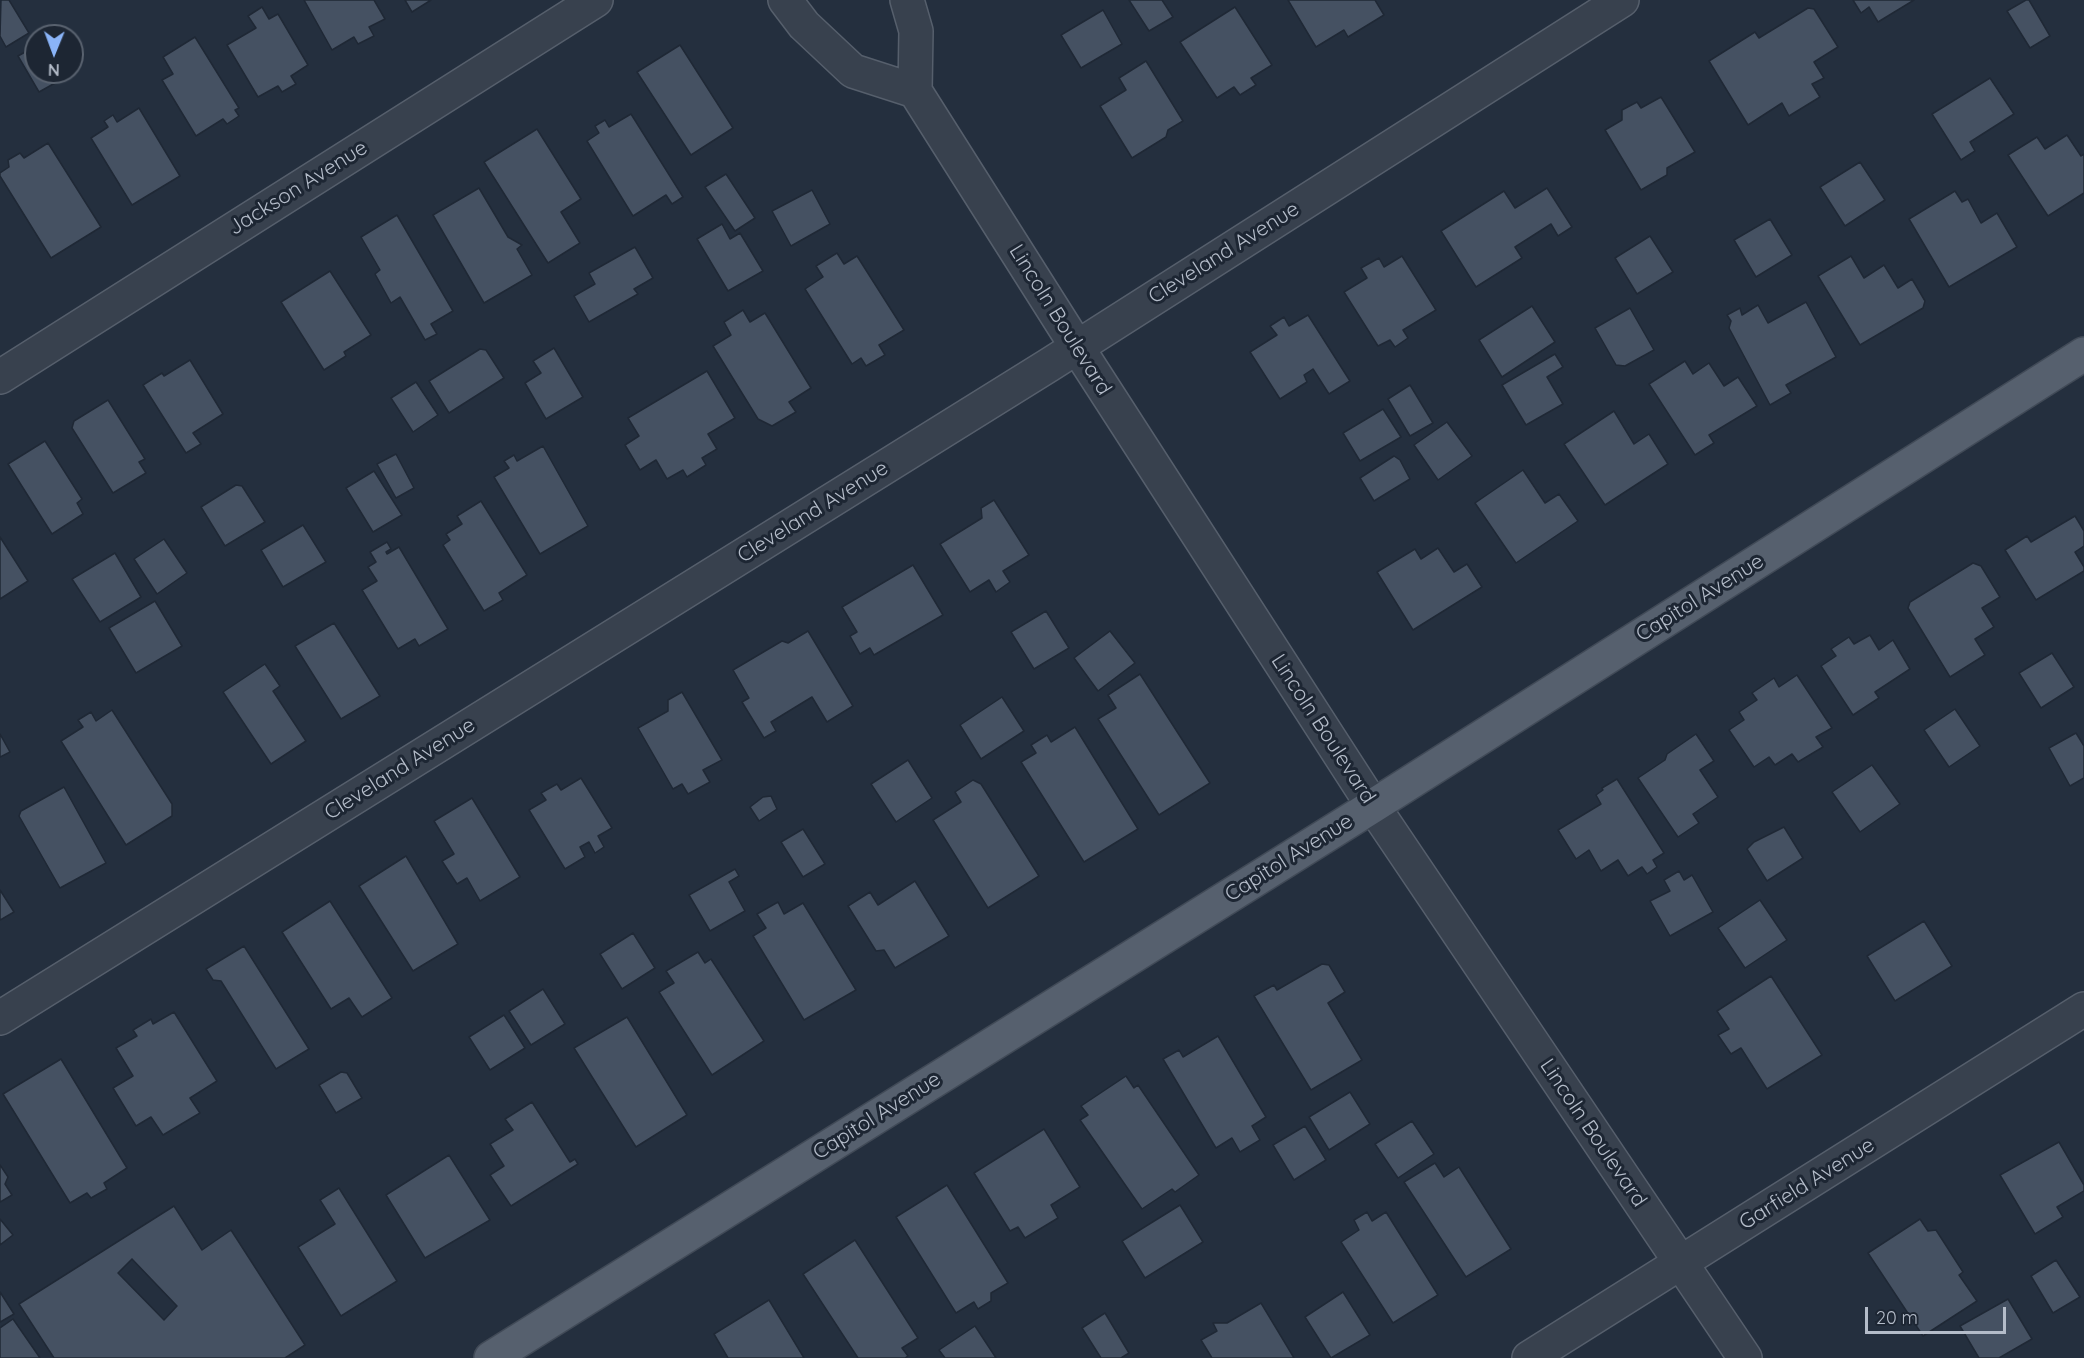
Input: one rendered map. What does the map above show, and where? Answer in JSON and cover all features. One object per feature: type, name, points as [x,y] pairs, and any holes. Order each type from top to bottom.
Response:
[{"type":"main road","name":"Capitol Avenue","points":[[491,1358],[1373,806],[2084,354]]},
{"type":"street","name":"Jackson Avenue","points":[[0,377],[596,0]]},
{"type":"street","points":[[784,0],[804,26],[853,71],[915,91],[916,31],[907,0]]},
{"type":"street","name":"Cleveland Avenue","points":[[0,1018],[1077,347],[1622,0]]},
{"type":"street","name":"Lincoln Boulevard","points":[[915,91],[1373,806],[1744,1358]]},
{"type":"street","name":"Garfield Avenue","points":[[1529,1358],[2084,1009]]},
{"type":"building","points":[[1,0],[9,0],[24,25],[24,36],[6,47],[0,36]]},
{"type":"building","points":[[304,0],[374,0],[385,19],[369,27],[374,36],[358,44],[354,37],[332,50]]},
{"type":"building","points":[[405,0],[431,0],[412,12]]},
{"type":"building","points":[[1129,0],[1162,0],[1173,17],[1149,31]]},
{"type":"building","points":[[1288,0],[1375,0],[1384,15],[1348,37],[1344,30],[1316,47]]},
{"type":"building","points":[[1853,0],[1914,0],[1878,22],[1869,7],[1861,13]]},
{"type":"building","points":[[2029,0],[2050,36],[2030,48],[2007,11]]},
{"type":"building","points":[[262,7],[269,19],[278,14],[308,65],[291,76],[296,84],[282,92],[278,86],[258,97],[227,45],[256,28],[248,16]]},
{"type":"building","points":[[1235,7],[1272,65],[1251,78],[1256,85],[1240,95],[1234,87],[1217,98],[1180,42]]},
{"type":"building","points":[[1808,8],[1814,9],[1838,47],[1814,62],[1824,78],[1812,84],[1820,97],[1789,116],[1782,103],[1748,125],[1709,61],[1755,32],[1759,38]]},
{"type":"building","points":[[1103,10],[1122,44],[1081,68],[1061,35]]},
{"type":"building","points":[[195,37],[239,108],[235,110],[239,116],[227,124],[223,119],[196,136],[162,80],[173,74],[163,57]]},
{"type":"building","points":[[680,45],[733,128],[691,155],[637,72]]},
{"type":"building","points":[[24,53],[24,66],[18,56]]},
{"type":"building","points":[[1146,61],[1183,121],[1168,130],[1166,137],[1132,158],[1100,106],[1126,90],[1119,78]]},
{"type":"building","points":[[1990,78],[2014,114],[1970,142],[1975,151],[1961,160],[1932,114]]},
{"type":"building","points":[[34,84],[53,84],[39,92]]},
{"type":"building","points":[[1661,97],[1695,152],[1667,168],[1667,175],[1641,190],[1605,130],[1622,120],[1622,110],[1637,102],[1641,108]]},
{"type":"building","points":[[139,108],[180,176],[132,205],[91,138],[108,127],[104,121],[113,115],[117,122]]},
{"type":"building","points":[[631,114],[683,197],[672,204],[666,195],[633,216],[587,141],[599,133],[595,126],[605,120],[609,127]]},
{"type":"building","points":[[537,129],[581,199],[561,212],[580,243],[548,263],[484,162]]},
{"type":"building","points":[[2067,135],[2081,156],[2084,154],[2084,193],[2048,216],[2008,155],[2037,137],[2045,149]]},
{"type":"building","points":[[48,143],[101,227],[51,258],[0,176],[0,173],[9,167],[8,160],[20,153],[24,158]]},
{"type":"building","points":[[1860,162],[1885,200],[1845,226],[1820,187]]},
{"type":"building","points":[[726,174],[755,218],[735,231],[705,187]]},
{"type":"building","points":[[479,188],[508,237],[522,245],[517,249],[532,275],[484,303],[433,215]]},
{"type":"building","points":[[1547,188],[1572,227],[1558,236],[1551,224],[1515,247],[1522,258],[1476,287],[1441,231],[1504,191],[1515,208]]},
{"type":"building","points":[[812,190],[830,224],[791,246],[772,211]]},
{"type":"building","points":[[1955,191],[1962,202],[1968,199],[1981,223],[1997,213],[2017,247],[1949,287],[1909,219]]},
{"type":"building","points":[[397,215],[453,311],[431,324],[437,334],[425,340],[400,297],[391,303],[375,274],[380,270],[361,237]]},
{"type":"building","points":[[1770,219],[1792,255],[1756,277],[1734,240]]},
{"type":"building","points":[[722,224],[730,239],[740,233],[763,271],[728,291],[697,239]]},
{"type":"building","points":[[1650,236],[1673,272],[1637,294],[1615,258]]},
{"type":"building","points":[[635,247],[653,278],[634,289],[638,294],[589,322],[574,296],[595,284],[589,273]]},
{"type":"building","points":[[837,253],[844,264],[857,256],[904,330],[879,345],[885,355],[866,366],[861,358],[852,364],[805,289],[823,277],[816,266]]},
{"type":"building","points":[[1402,256],[1436,310],[1403,330],[1408,338],[1395,347],[1390,340],[1378,346],[1344,292],[1367,278],[1361,268],[1379,258],[1384,267]]},
{"type":"building","points":[[1851,256],[1864,278],[1884,265],[1898,288],[1912,279],[1925,301],[1923,308],[1860,345],[1818,276]]},
{"type":"building","points":[[330,271],[371,335],[344,352],[346,356],[324,370],[281,302]]},
{"type":"building","points":[[1806,302],[1836,357],[1786,385],[1791,393],[1770,405],[1729,328],[1731,321],[1727,315],[1740,308],[1742,315],[1758,305],[1768,323]]},
{"type":"building","points":[[1532,306],[1555,342],[1502,377],[1479,340]]},
{"type":"building","points":[[1630,308],[1654,350],[1625,366],[1616,365],[1595,328]]},
{"type":"building","points":[[743,310],[750,322],[765,313],[811,388],[789,402],[796,412],[772,426],[758,419],[713,346],[731,335],[724,322]]},
{"type":"building","points":[[1308,315],[1350,381],[1329,394],[1313,369],[1304,375],[1307,382],[1280,399],[1250,352],[1277,335],[1270,326],[1284,317],[1289,326]]},
{"type":"building","points":[[554,348],[583,397],[546,419],[525,383],[541,373],[533,361]]},
{"type":"building","points":[[480,349],[486,350],[504,378],[449,413],[429,381]]},
{"type":"building","points":[[1555,354],[1563,367],[1547,377],[1563,404],[1526,425],[1502,385]]},
{"type":"building","points":[[190,360],[223,414],[193,433],[201,444],[186,453],[143,385],[162,373],[164,376]]},
{"type":"building","points":[[1685,361],[1693,374],[1709,363],[1724,386],[1738,377],[1757,406],[1709,435],[1714,443],[1695,455],[1649,384]]},
{"type":"building","points":[[707,371],[735,418],[708,434],[717,449],[702,458],[706,465],[687,477],[683,470],[667,479],[656,460],[640,470],[625,445],[639,436],[628,418]]},
{"type":"building","points":[[416,382],[438,415],[413,432],[391,398]]},
{"type":"building","points":[[1410,385],[1433,423],[1410,436],[1388,399]]},
{"type":"building","points":[[108,400],[145,459],[139,462],[146,473],[113,493],[72,428],[74,421]]},
{"type":"building","points":[[1383,409],[1401,437],[1360,461],[1343,433]]},
{"type":"building","points":[[1614,411],[1634,444],[1649,434],[1668,464],[1605,505],[1564,444]]},
{"type":"building","points":[[1447,422],[1472,456],[1438,480],[1414,445]]},
{"type":"building","points":[[45,441],[82,499],[77,503],[83,514],[52,534],[8,464]]},
{"type":"building","points":[[543,446],[588,526],[540,554],[494,477],[509,468],[504,461],[514,455],[517,461]]},
{"type":"building","points":[[396,454],[414,488],[396,498],[377,464]]},
{"type":"building","points":[[1394,456],[1400,460],[1410,479],[1374,501],[1360,478]]},
{"type":"building","points":[[1523,470],[1545,503],[1559,494],[1578,521],[1516,563],[1475,503]]},
{"type":"building","points":[[374,471],[402,515],[373,532],[346,488]]},
{"type":"building","points":[[236,485],[242,486],[265,522],[225,546],[201,507]]},
{"type":"building","points":[[994,500],[1029,555],[1003,571],[1010,582],[996,592],[989,580],[970,592],[940,544],[982,518],[981,508]]},
{"type":"building","points":[[481,501],[527,575],[499,593],[503,600],[484,611],[443,545],[450,540],[446,534],[462,524],[457,516]]},
{"type":"building","points":[[2075,516],[2084,531],[2084,546],[2075,552],[2084,571],[2036,600],[2005,550],[2027,536],[2031,542]]},
{"type":"building","points":[[303,525],[326,562],[283,587],[261,550]]},
{"type":"building","points":[[0,537],[28,581],[0,599]]},
{"type":"building","points":[[164,539],[187,573],[157,594],[134,559]]},
{"type":"building","points":[[387,542],[391,549],[386,552],[387,554],[399,547],[448,629],[419,646],[415,639],[398,649],[362,590],[377,581],[368,567],[376,562],[370,552]]},
{"type":"building","points":[[1438,548],[1454,572],[1467,564],[1482,587],[1413,630],[1377,572],[1415,549],[1421,559]]},
{"type":"building","points":[[115,553],[141,597],[100,622],[72,579]]},
{"type":"building","points":[[1973,563],[1981,566],[2000,597],[1982,608],[1994,627],[1975,639],[1985,655],[1950,677],[1908,608],[1910,602]]},
{"type":"building","points":[[913,565],[943,615],[874,655],[870,648],[860,654],[850,636],[857,632],[842,607]]},
{"type":"building","points":[[155,601],[182,646],[136,673],[109,628]]},
{"type":"building","points":[[1046,611],[1069,648],[1034,669],[1011,632]]},
{"type":"building","points":[[334,623],[380,696],[341,719],[295,646]]},
{"type":"building","points":[[808,631],[853,706],[827,722],[812,697],[771,722],[776,731],[764,738],[742,702],[749,698],[733,670],[782,641],[788,643]]},
{"type":"building","points":[[1110,631],[1135,663],[1098,691],[1074,658]]},
{"type":"building","points":[[1870,635],[1879,650],[1893,640],[1910,669],[1875,692],[1879,698],[1853,715],[1821,666],[1836,656],[1831,649],[1849,637],[1854,644]]},
{"type":"building","points":[[2052,653],[2074,687],[2041,708],[2019,673]]},
{"type":"building","points":[[265,664],[280,686],[273,691],[306,741],[271,764],[223,692]]},
{"type":"building","points":[[1140,674],[1210,783],[1159,815],[1098,719],[1116,708],[1108,695]]},
{"type":"building","points":[[1797,675],[1832,728],[1816,737],[1823,747],[1798,762],[1792,754],[1775,765],[1769,757],[1754,767],[1729,730],[1744,720],[1739,712],[1757,700],[1752,693],[1774,678],[1779,687]]},
{"type":"building","points":[[682,692],[722,760],[703,770],[710,782],[688,794],[682,784],[673,789],[638,728],[668,711],[668,700]]},
{"type":"building","points":[[1002,697],[1024,731],[981,759],[960,725]]},
{"type":"building","points":[[1955,709],[1980,746],[1949,767],[1924,730]]},
{"type":"building","points":[[112,710],[172,804],[172,816],[126,845],[61,741],[83,727],[78,720],[91,712],[96,721]]},
{"type":"building","points":[[1075,727],[1138,829],[1084,862],[1021,762],[1036,753],[1031,745],[1047,735],[1051,742]]},
{"type":"building","points":[[2076,733],[2084,746],[2084,778],[2070,786],[2049,748]]},
{"type":"building","points":[[0,734],[10,752],[0,757]]},
{"type":"building","points":[[1696,734],[1714,761],[1700,770],[1718,797],[1693,814],[1699,823],[1678,837],[1638,778],[1665,760],[1667,754]]},
{"type":"building","points":[[908,760],[932,798],[896,822],[871,784]]},
{"type":"building","points":[[1872,765],[1900,804],[1860,832],[1832,792]]},
{"type":"building","points":[[581,778],[612,828],[598,836],[604,847],[595,853],[589,842],[580,847],[585,857],[565,869],[529,810],[546,800],[541,793],[557,784],[561,790]]},
{"type":"building","points":[[1617,779],[1664,853],[1653,860],[1657,867],[1647,874],[1642,867],[1628,876],[1618,860],[1601,871],[1589,850],[1576,859],[1558,830],[1601,804],[1596,795],[1603,790],[1602,788]]},
{"type":"building","points":[[973,780],[981,784],[1039,876],[988,908],[933,820],[961,802],[955,792]]},
{"type":"building","points":[[64,787],[106,863],[60,888],[19,816],[21,811]]},
{"type":"building","points":[[771,796],[777,809],[759,821],[750,807],[763,797]]},
{"type":"building","points":[[472,798],[520,877],[480,901],[467,878],[457,884],[442,861],[454,854],[434,821]]},
{"type":"building","points":[[1784,827],[1803,858],[1767,881],[1747,849],[1754,842]]},
{"type":"building","points":[[803,829],[825,864],[803,877],[781,842]]},
{"type":"building","points":[[406,856],[458,944],[413,971],[359,886]]},
{"type":"building","points":[[735,869],[739,876],[729,882],[745,911],[710,931],[689,895]]},
{"type":"building","points":[[1679,871],[1684,880],[1692,875],[1713,912],[1670,936],[1650,901],[1670,891],[1664,880]]},
{"type":"building","points":[[915,881],[949,936],[895,968],[884,950],[876,951],[848,906],[870,892],[878,905]]},
{"type":"building","points":[[0,890],[14,912],[0,920]]},
{"type":"building","points":[[1760,900],[1787,940],[1745,968],[1718,928]]},
{"type":"building","points":[[330,901],[392,998],[362,1017],[349,998],[331,1009],[282,932]]},
{"type":"building","points":[[778,902],[784,914],[803,903],[856,990],[804,1020],[753,936],[766,928],[757,914]]},
{"type":"building","points":[[1924,921],[1952,966],[1895,1001],[1867,956]]},
{"type":"building","points":[[633,933],[655,968],[622,989],[600,954]]},
{"type":"building","points":[[244,946],[309,1049],[276,1069],[221,981],[213,980],[206,969]]},
{"type":"building","points":[[698,952],[705,963],[711,959],[764,1041],[712,1075],[659,992],[674,983],[666,971]]},
{"type":"building","points":[[1322,964],[1329,965],[1345,992],[1328,1003],[1362,1060],[1311,1090],[1254,996],[1274,985],[1277,990]]},
{"type":"building","points":[[1771,976],[1822,1055],[1767,1089],[1741,1048],[1731,1054],[1718,1035],[1729,1029],[1717,1011]]},
{"type":"building","points":[[543,989],[565,1024],[531,1045],[509,1011]]},
{"type":"building","points":[[174,1012],[217,1081],[190,1098],[200,1113],[163,1135],[151,1117],[136,1126],[113,1088],[133,1076],[116,1048],[137,1036],[133,1030],[151,1019],[153,1024]]},
{"type":"building","points":[[504,1015],[525,1048],[490,1070],[469,1037]]},
{"type":"building","points":[[627,1017],[687,1115],[636,1147],[574,1048]]},
{"type":"building","points":[[1218,1036],[1266,1117],[1252,1126],[1260,1140],[1240,1152],[1232,1138],[1216,1148],[1163,1059],[1179,1050],[1183,1057]]},
{"type":"building","points":[[61,1059],[127,1168],[104,1183],[107,1189],[91,1198],[87,1193],[70,1203],[3,1094]]},
{"type":"building","points":[[341,1072],[347,1073],[362,1098],[336,1113],[319,1085]]},
{"type":"building","points":[[1126,1076],[1134,1088],[1138,1085],[1199,1175],[1175,1192],[1172,1189],[1142,1209],[1080,1120],[1088,1115],[1081,1106]]},
{"type":"building","points":[[1350,1092],[1370,1124],[1329,1150],[1309,1117]]},
{"type":"building","points":[[532,1102],[570,1162],[575,1159],[578,1164],[511,1206],[490,1175],[504,1166],[490,1144],[513,1130],[505,1119]]},
{"type":"building","points":[[1412,1121],[1434,1154],[1398,1178],[1375,1144]]},
{"type":"building","points":[[1305,1126],[1326,1160],[1294,1180],[1273,1145]]},
{"type":"building","points":[[1044,1129],[1080,1187],[1051,1205],[1058,1218],[1025,1238],[1018,1227],[1010,1231],[974,1173]]},
{"type":"building","points":[[2059,1142],[2084,1185],[2084,1191],[2057,1207],[2063,1217],[2035,1234],[2000,1175]]},
{"type":"building","points":[[449,1155],[490,1220],[425,1258],[386,1195]]},
{"type":"building","points":[[1435,1163],[1444,1177],[1459,1167],[1511,1249],[1466,1277],[1404,1182]]},
{"type":"building","points":[[0,1165],[8,1177],[5,1184],[12,1195],[0,1202]]},
{"type":"building","points":[[947,1185],[1008,1283],[991,1293],[991,1301],[978,1309],[974,1302],[956,1313],[896,1217]]},
{"type":"building","points":[[339,1188],[397,1281],[341,1316],[298,1247],[335,1224],[320,1200]]},
{"type":"building","points":[[1180,1205],[1203,1242],[1145,1278],[1122,1241]]},
{"type":"building","points":[[174,1206],[202,1250],[231,1230],[305,1345],[285,1358],[54,1358],[19,1304]],"holes":[[[132,1259],[177,1306],[164,1320],[118,1273]]]},
{"type":"building","points":[[1367,1212],[1372,1221],[1386,1212],[1438,1295],[1393,1323],[1341,1242],[1359,1230],[1354,1220]]},
{"type":"building","points":[[0,1219],[13,1235],[0,1245]]},
{"type":"building","points":[[1920,1219],[1928,1231],[1936,1230],[1963,1272],[1959,1275],[1977,1301],[1923,1336],[1868,1253]]},
{"type":"building","points":[[855,1240],[918,1338],[902,1348],[908,1356],[905,1358],[858,1358],[803,1274]]},
{"type":"building","points":[[2056,1260],[2080,1297],[2053,1313],[2031,1276]]},
{"type":"building","points":[[0,1292],[14,1314],[0,1322]]},
{"type":"building","points":[[1343,1292],[1370,1335],[1331,1358],[1305,1317]]},
{"type":"building","points":[[2008,1299],[2032,1339],[1999,1358],[1979,1358],[1960,1326]]},
{"type":"building","points":[[769,1300],[804,1358],[728,1358],[714,1334]]},
{"type":"building","points":[[1261,1303],[1294,1358],[1212,1358],[1201,1340],[1217,1331],[1213,1323],[1227,1323]]},
{"type":"building","points":[[1105,1313],[1129,1353],[1121,1358],[1101,1358],[1082,1328]]},
{"type":"building","points":[[13,1319],[40,1358],[0,1358],[0,1328]]},
{"type":"building","points":[[975,1326],[996,1358],[945,1358],[939,1350]]}]
